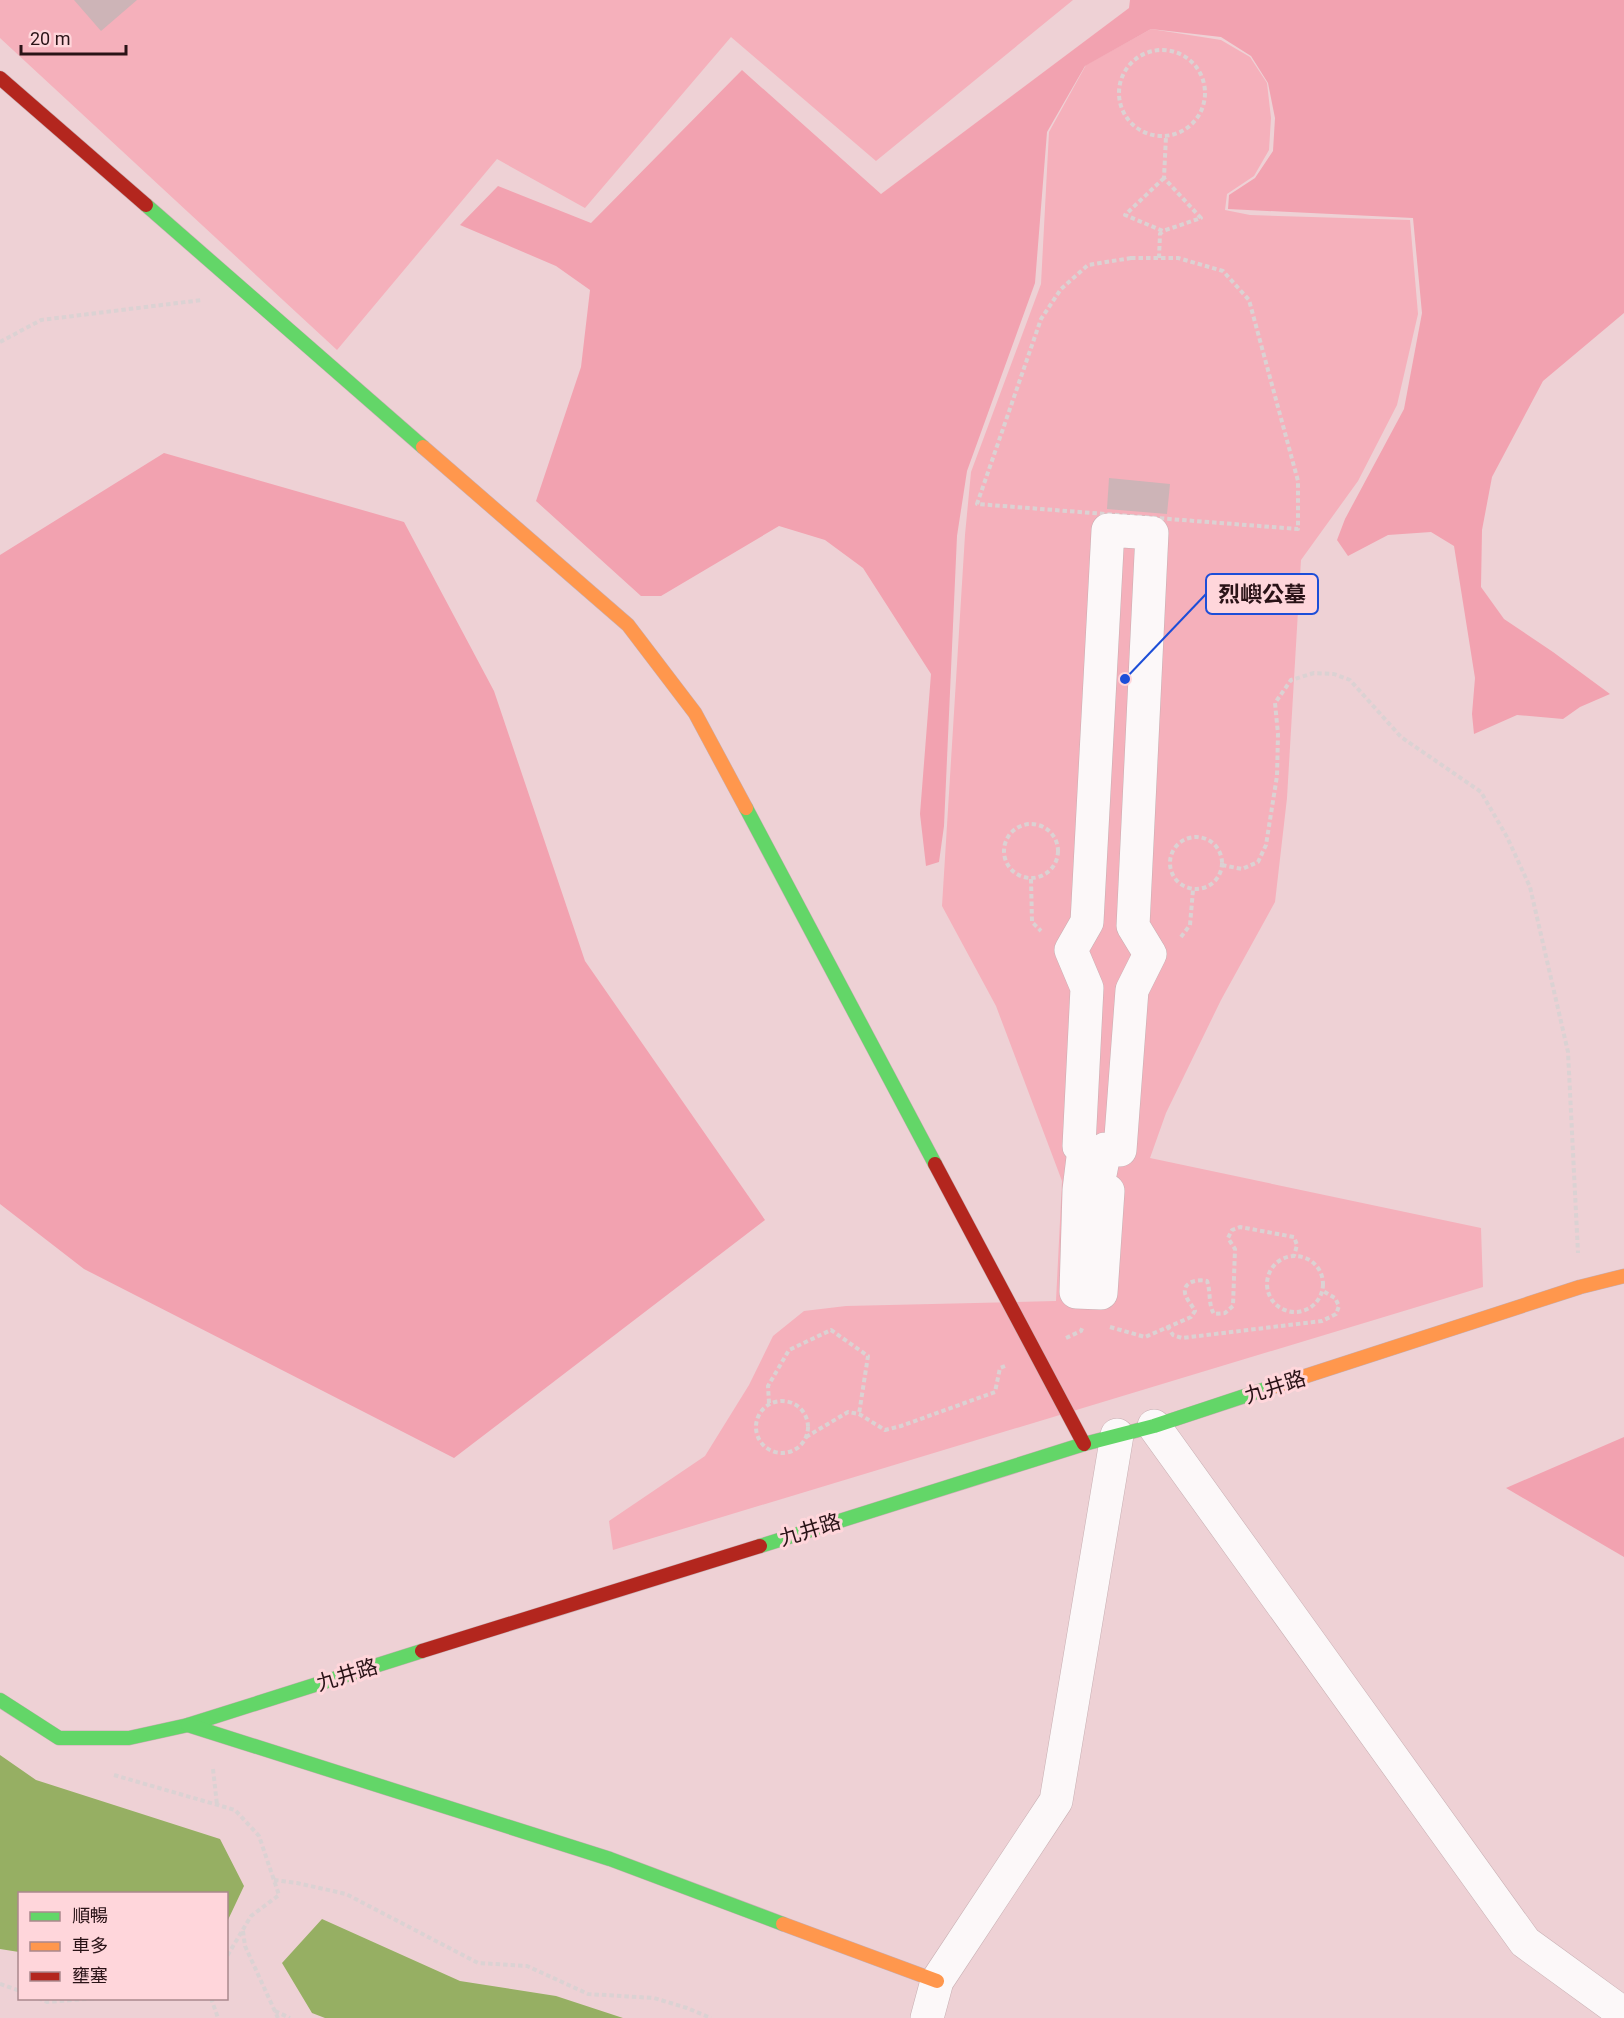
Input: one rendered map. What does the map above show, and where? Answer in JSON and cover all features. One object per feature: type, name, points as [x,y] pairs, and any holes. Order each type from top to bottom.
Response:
[{"type":"street","points":[[0,78],[628,625],[695,713],[1084,1444]]},
{"type":"street","points":[[1108,530],[1152,533],[1133,926],[1150,954],[1132,990],[1120,1150],[1105,1149],[1096,1190],[1108,1191],[1101,1293],[1086,1306],[1076,1292],[1079,1190],[1084,1149],[1079,1146],[1087,988],[1071,950],[1087,922],[1108,530]]},
{"type":"street","name":"九井路","points":[[0,1700],[59,1738],[129,1738],[188,1725],[1084,1444],[1154,1426],[1580,1287],[1624,1276]]},
{"type":"street","points":[[1154,1426],[1525,1942],[1624,2014]]},
{"type":"street","points":[[927,2018],[937,1981],[1056,1801],[1117,1435]]},
{"type":"street","points":[[188,1725],[610,1859],[937,1981]]},
{"type":"path","points":[[1169,50],[1193,63],[1201,74],[1205,88],[1205,101],[1200,115],[1191,125],[1180,133],[1166,136],[1153,135],[1140,130],[1123,112],[1119,99],[1123,74],[1131,63],[1142,55],[1169,50]]},
{"type":"path","points":[[1163,231],[1125,215],[1164,178],[1166,136]]},
{"type":"path","points":[[1159,258],[1160,234],[1163,231],[1201,218],[1164,178]]},
{"type":"path","points":[[1131,258],[1159,258],[1178,258],[1223,271],[1249,300],[1298,481],[1298,529],[977,504],[1041,319],[1061,289],[1088,265],[1131,258]]},
{"type":"path","points":[[0,342],[41,320],[248,294]]},
{"type":"path","points":[[1222,865],[1242,869],[1258,862],[1266,845],[1277,776],[1278,734],[1275,703],[1291,680],[1314,673],[1334,674],[1350,680],[1401,736],[1481,792],[1507,837],[1530,887],[1568,1052],[1580,1287]]},
{"type":"path","points":[[1024,824],[1042,826],[1056,838],[1058,848],[1058,857],[1048,873],[1030,879],[1022,877],[1008,867],[1003,850],[1009,834],[1024,824]]},
{"type":"path","points":[[1186,838],[1204,838],[1218,848],[1222,865],[1217,880],[1202,889],[1193,890],[1178,883],[1169,867],[1169,858],[1179,843],[1186,838]]},
{"type":"path","points":[[1030,879],[1032,922],[1056,948],[1071,950]]},
{"type":"path","points":[[1150,954],[1171,951],[1190,925],[1193,890]]},
{"type":"path","points":[[806,1437],[848,1412],[859,1414],[885,1430],[995,1392],[1000,1368],[1034,1350],[1082,1331],[1086,1306],[1145,1337],[1191,1317],[1195,1311],[1185,1294],[1185,1289],[1191,1282],[1198,1279],[1207,1281],[1211,1292],[1210,1307],[1214,1314],[1225,1313],[1233,1306],[1235,1250],[1228,1238],[1232,1230],[1240,1227],[1294,1237],[1297,1245],[1294,1256]]},
{"type":"path","points":[[1294,1256],[1311,1261],[1317,1266],[1324,1282],[1320,1300],[1313,1307],[1294,1313],[1277,1306],[1270,1299],[1267,1280],[1270,1270],[1276,1263],[1294,1256]]},
{"type":"path","points":[[1167,1326],[1173,1335],[1182,1338],[1322,1321],[1336,1314],[1339,1306],[1335,1298],[1323,1291]]},
{"type":"path","points":[[770,1403],[768,1386],[789,1350],[831,1330],[868,1356],[859,1414]]},
{"type":"path","points":[[785,1401],[800,1408],[808,1421],[806,1437],[802,1444],[786,1453],[768,1449],[761,1443],[756,1426],[758,1417],[770,1403],[785,1401]]},
{"type":"path","points":[[111,1775],[235,1810],[259,1836],[279,1895],[251,1916],[228,1955]]},
{"type":"path","points":[[274,1880],[346,1894],[478,1963],[527,1966],[588,1994],[654,1998],[711,2018]]},
{"type":"path","points":[[243,1930],[245,1946],[278,2018]]},
{"type":"path","points":[[0,1984],[18,1990]]},
{"type":"path","points":[[42,2000],[47,2002],[72,2000]]},
{"type":"path","points":[[211,2000],[218,2018]]},
{"type":"path","points":[[275,2011],[290,2018]]},
{"type":"shaded area","points":[[0,0],[1073,0],[876,161],[731,37],[585,208],[497,159],[337,350],[0,38]]},
{"type":"shaded area","points":[[1130,0],[1624,0],[1624,313],[1543,381],[1492,477],[1482,530],[1481,587],[1504,619],[1610,694],[1580,707],[1563,719],[1517,715],[1474,734],[1472,714],[1475,678],[1454,546],[1431,532],[1388,535],[1348,556],[1337,540],[1345,519],[1404,409],[1422,313],[1413,218],[1228,209],[1229,195],[1255,178],[1273,151],[1275,118],[1268,83],[1251,56],[1221,37],[1151,29],[1085,66],[1047,132],[1035,283],[967,471],[957,536],[944,826],[939,862],[926,866],[920,814],[931,674],[863,568],[825,540],[779,526],[661,596],[641,596],[536,501],[581,367],[590,290],[556,266],[460,225],[498,186],[591,223],[742,70],[881,194],[1129,8]]},
{"type":"shaded area","points":[[1151,29],[1221,40],[1250,57],[1267,83],[1271,118],[1269,150],[1254,176],[1227,194],[1225,210],[1250,215],[1410,220],[1418,314],[1397,405],[1358,481],[1301,560],[1287,798],[1275,902],[1221,1000],[1166,1113],[1150,1158],[1481,1228],[1483,1287],[613,1550],[609,1521],[705,1456],[749,1385],[773,1336],[804,1311],[846,1306],[1056,1301],[1062,1181],[996,1006],[942,906],[965,535],[971,472],[1041,284],[1049,132],[1086,65]]},
{"type":"shaded area","points":[[164,453],[404,522],[494,691],[585,961],[765,1220],[454,1458],[84,1269],[0,1204],[0,555]]},
{"type":"shaded area","points":[[1624,1437],[1624,1557],[1506,1488]]},
{"type":"shaded area","points":[[0,1755],[36,1780],[220,1839],[244,1886],[228,1920],[228,1892],[18,1892],[18,1952],[0,1949]]},
{"type":"shaded area","points":[[322,1919],[460,1981],[556,1996],[623,2018],[325,2018],[312,2013],[282,1963]]},
{"type":"building","points":[[74,0],[137,0],[101,31]]},
{"type":"building","points":[[1109,478],[1170,484],[1167,514],[1107,509]]},
{"type":"traffic: fast","points":[[146,205],[423,447]]},
{"type":"traffic: fast","points":[[746,808],[935,1164]]},
{"type":"traffic: fast","points":[[760,1546],[1084,1444],[1154,1426],[1275,1386]]},
{"type":"traffic: fast","points":[[0,1700],[59,1738],[129,1738],[188,1725],[422,1651]]},
{"type":"traffic: fast","points":[[188,1725],[610,1859],[783,1924]]},
{"type":"traffic: slow","points":[[423,447],[628,625],[695,713],[746,808]]},
{"type":"traffic: slow","points":[[1275,1386],[1580,1287],[1624,1276]]},
{"type":"traffic: slow","points":[[783,1924],[937,1981]]},
{"type":"traffic: jam","points":[[0,78],[146,205]]},
{"type":"traffic: jam","points":[[935,1164],[1084,1444]]},
{"type":"traffic: jam","points":[[422,1651],[760,1546]]},
{"type":"place","name":"烈嶼公墓","points":[[1125,679]]}]
